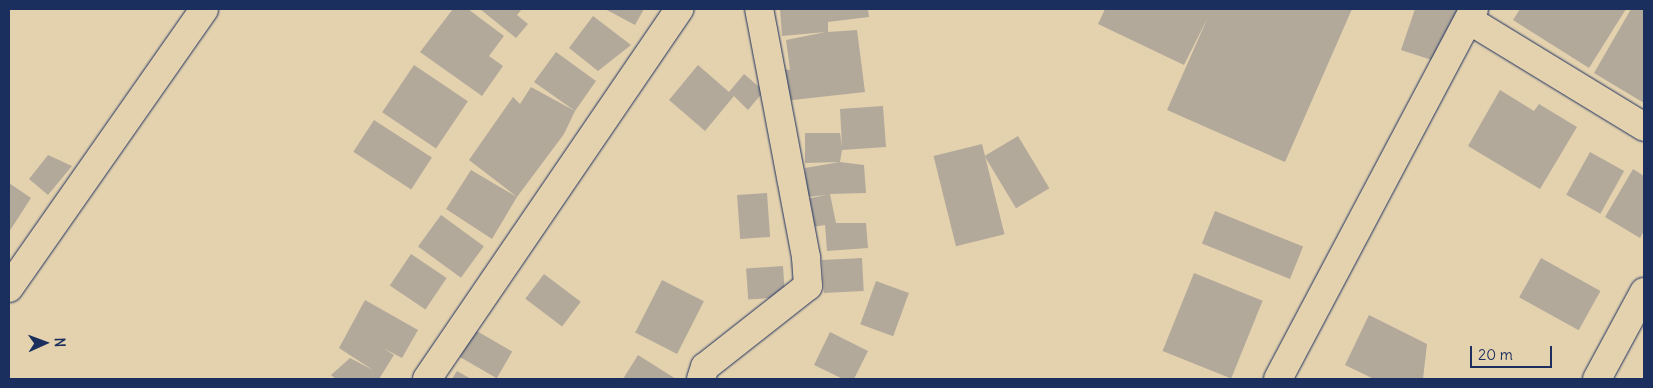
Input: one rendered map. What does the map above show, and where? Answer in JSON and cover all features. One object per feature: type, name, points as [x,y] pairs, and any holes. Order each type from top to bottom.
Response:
[{"type":"street","points":[[9,288],[204,9]]},
{"type":"street","points":[[427,379],[679,9]]},
{"type":"street","points":[[701,379],[705,367],[808,286],[806,257],[759,9]]},
{"type":"street","points":[[1278,379],[1472,15],[1644,127]]},
{"type":"street","points":[[1597,379],[1644,292]]},
{"type":"building","points":[[453,9],[468,9],[504,36],[489,56],[503,66],[482,96],[420,52]]},
{"type":"building","points":[[480,9],[522,9],[517,15],[528,24],[516,38]]},
{"type":"building","points":[[605,9],[644,9],[635,25]]},
{"type":"building","points":[[780,9],[868,9],[869,17],[828,22],[828,32],[857,30],[865,92],[784,101],[780,69],[790,70],[786,40],[826,32],[782,36]]},
{"type":"building","points":[[1105,9],[1352,9],[1285,162],[1167,110],[1208,17],[1184,65],[1098,24]]},
{"type":"building","points":[[1415,9],[1460,9],[1441,63],[1401,50]]},
{"type":"building","points":[[1520,9],[1626,9],[1589,68],[1513,20]]},
{"type":"building","points":[[1631,9],[1644,9],[1644,103],[1594,73]]},
{"type":"building","points":[[593,16],[631,45],[598,71],[569,48]]},
{"type":"building","points":[[556,52],[596,81],[575,111],[534,82]]},
{"type":"building","points":[[414,65],[468,101],[436,149],[382,112]]},
{"type":"building","points":[[698,65],[729,92],[744,74],[764,91],[748,110],[734,96],[705,131],[669,100]]},
{"type":"building","points":[[531,87],[575,111],[564,134],[517,197],[469,160],[513,97],[520,104]]},
{"type":"building","points":[[1500,90],[1534,111],[1539,104],[1577,127],[1540,189],[1468,146]]},
{"type":"building","points":[[883,106],[886,147],[842,150],[840,162],[805,163],[805,133],[840,133],[842,147],[840,109]]},
{"type":"building","points":[[374,120],[432,158],[411,189],[353,152]]},
{"type":"building","points":[[1018,136],[1049,188],[1016,208],[985,156]]},
{"type":"building","points":[[982,144],[1004,234],[956,246],[933,156]]},
{"type":"building","points":[[1590,152],[1624,171],[1600,214],[1566,195]]},
{"type":"building","points":[[48,155],[72,166],[48,195],[29,179]]},
{"type":"building","points":[[840,162],[864,165],[866,193],[830,194],[836,223],[866,223],[868,248],[827,251],[825,225],[799,229],[794,201],[827,195],[806,197],[805,168]]},
{"type":"building","points":[[1633,169],[1644,176],[1644,231],[1640,238],[1605,217]]},
{"type":"building","points":[[471,170],[517,197],[492,239],[446,209]]},
{"type":"building","points":[[9,183],[31,198],[9,232]]},
{"type":"building","points":[[767,193],[770,237],[740,239],[737,195]]},
{"type":"building","points":[[1215,211],[1303,247],[1290,279],[1202,243]]},
{"type":"building","points":[[441,215],[484,246],[461,278],[418,247]]},
{"type":"building","points":[[411,254],[447,278],[425,310],[390,286]]},
{"type":"building","points":[[862,258],[864,291],[824,293],[822,260]]},
{"type":"building","points":[[1541,258],[1600,291],[1579,330],[1519,297]]},
{"type":"building","points":[[783,266],[785,297],[748,300],[746,269]]},
{"type":"building","points":[[1194,273],[1263,301],[1231,379],[1163,351]]},
{"type":"building","points":[[544,274],[581,302],[562,326],[525,299]]},
{"type":"building","points":[[662,280],[704,301],[677,354],[635,333]]},
{"type":"building","points":[[876,281],[909,293],[893,336],[860,324]]},
{"type":"building","points":[[365,300],[418,330],[402,358],[383,348],[394,355],[379,379],[336,379],[331,375],[350,358],[373,370],[339,348]]},
{"type":"building","points":[[1369,315],[1427,344],[1423,379],[1374,379],[1345,365]]},
{"type":"building","points":[[475,330],[512,351],[497,378],[460,357]]},
{"type":"building","points":[[830,332],[868,351],[854,379],[843,379],[814,365]]},
{"type":"building","points":[[638,355],[676,379],[623,379]]},
{"type":"building","points":[[457,371],[471,379],[452,379]]}]
